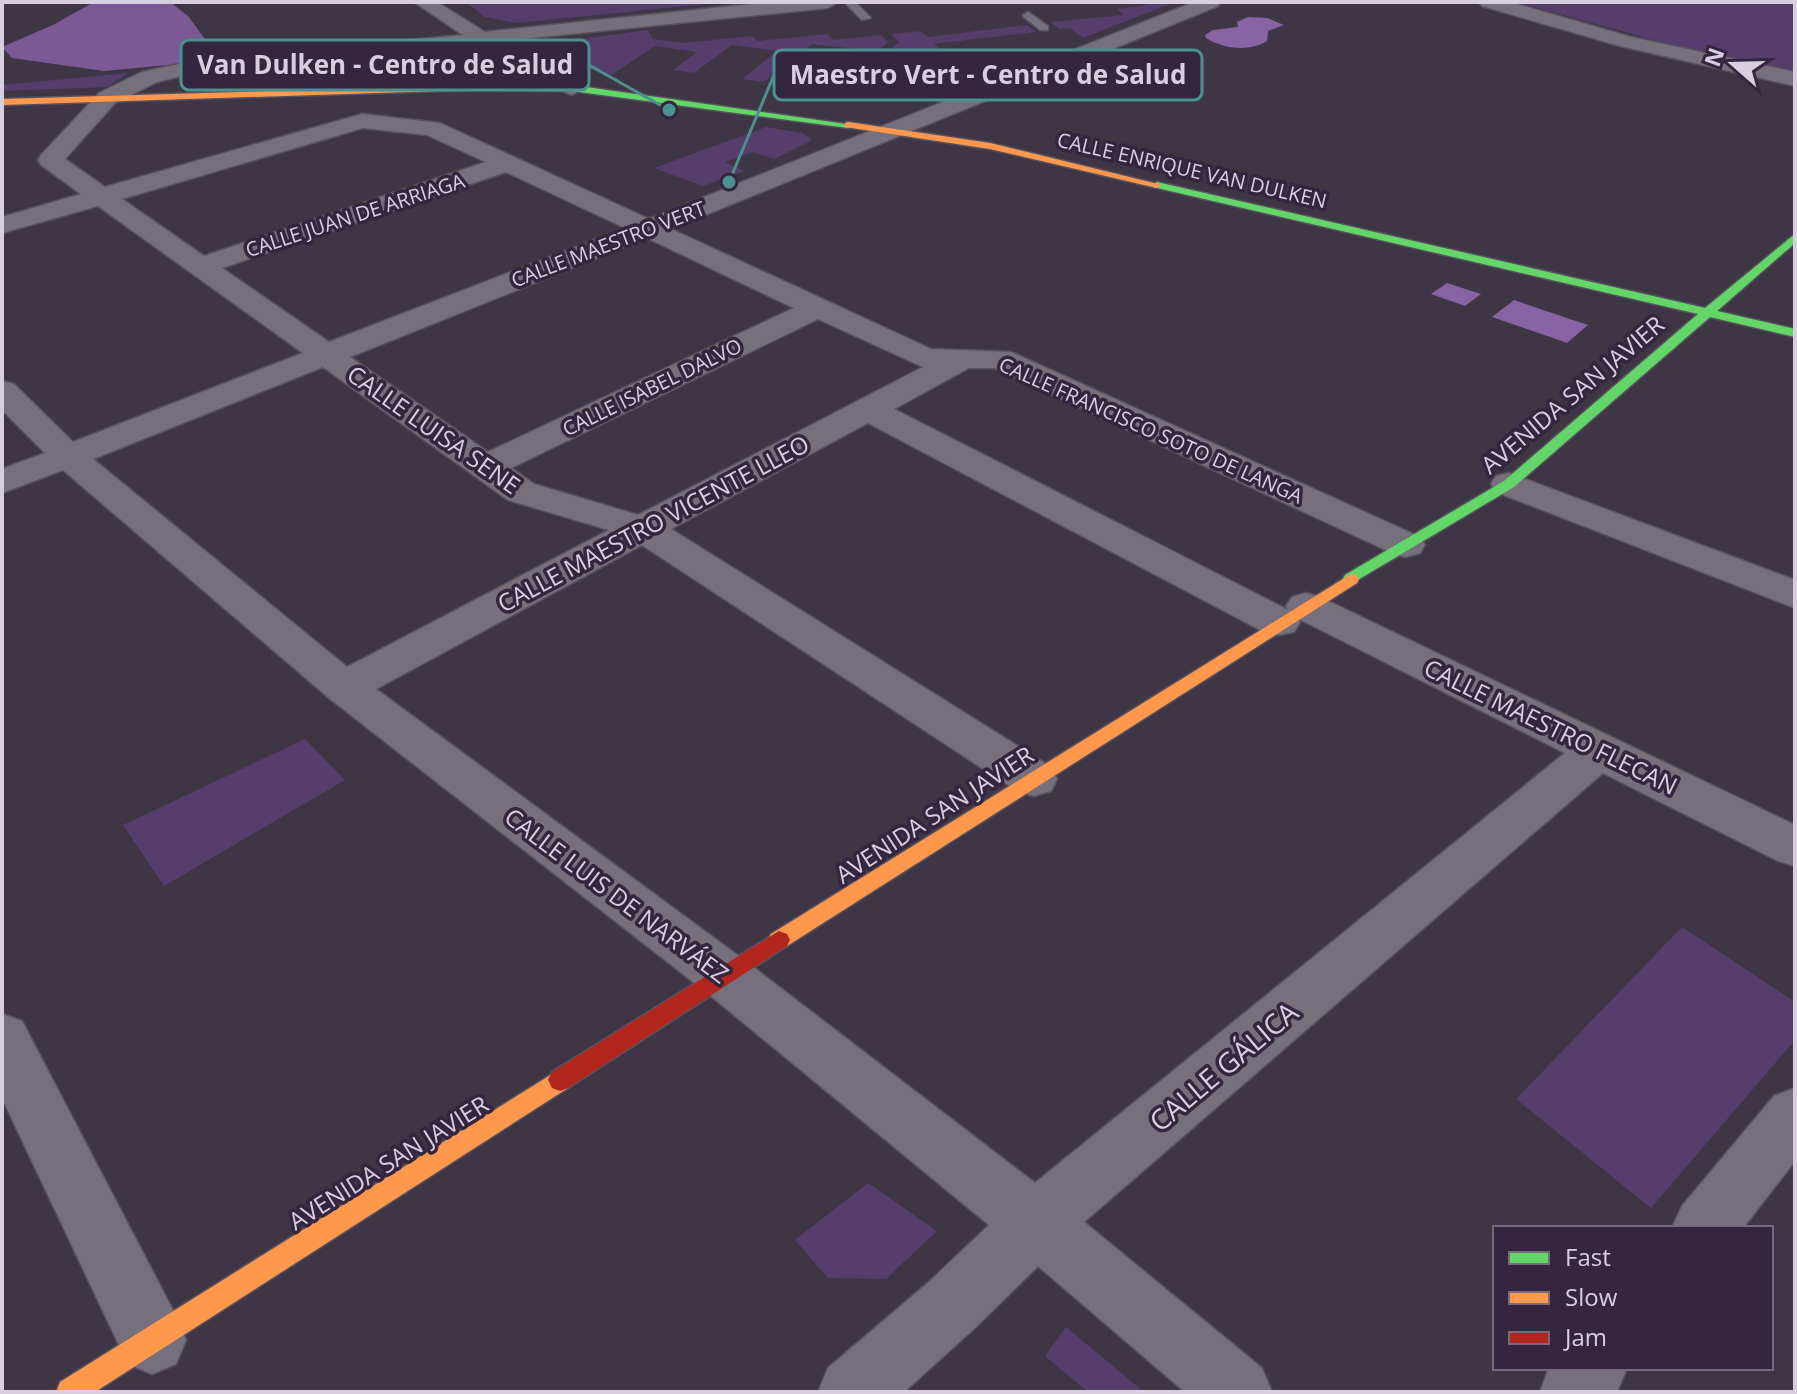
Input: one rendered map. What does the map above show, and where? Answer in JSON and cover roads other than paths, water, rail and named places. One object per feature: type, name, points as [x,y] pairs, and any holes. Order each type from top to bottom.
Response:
[{"type":"street","points":[[424,2],[529,68],[572,88]]},
{"type":"street","points":[[107,98],[150,77],[193,67],[443,45],[828,2]]},
{"type":"street","name":"CALLE MAESTRO VERT","points":[[2,482],[899,130],[1211,2]]},
{"type":"street","points":[[1489,2],[1627,42],[1795,79]]},
{"type":"street","name":"CALLE ENRIQUE VAN DULKEN","points":[[2,102],[408,87],[572,88],[899,130],[990,146],[1795,333]]},
{"type":"street","name":"CALLE LUISA SENE","points":[[107,98],[50,160],[98,197],[521,492],[642,528],[1034,779]]},
{"type":"street","name":"CALLE FRANCISCO SOTO DE LANGA","points":[[98,197],[362,121],[432,128],[926,358],[1000,359],[1406,545]]},
{"type":"street","name":"CALLE JUAN DE ARRIAGA","points":[[201,266],[509,163]]},
{"type":"street","points":[[2,225],[98,197]]},
{"type":"street","name":"AVENIDA SAN JAVIER","points":[[70,1392],[1293,614],[1509,484],[1795,237]]},
{"type":"street","name":"CALLE ISABEL DALVO","points":[[485,467],[819,307]]},
{"type":"street","name":"CALLE MAESTRO VICENTE LLEO","points":[[344,687],[962,359]]},
{"type":"street","name":"CALLE LUIS DE NARVÁEZ","points":[[2,391],[68,456],[344,687],[725,976],[1036,1223],[1238,1392]]},
{"type":"street","name":"CALLE MAESTRO FLECAN","points":[[868,409],[1293,614],[1601,749],[1795,847]]},
{"type":"street","points":[[1509,484],[1795,595]]},
{"type":"street","name":"CALLE GÁLICA","points":[[852,1392],[953,1304],[1036,1223],[1601,749]]},
{"type":"street","points":[[2,1039],[152,1340]]},
{"type":"street","points":[[1706,1226],[1795,1115]]},
{"type":"street","points":[[1574,1392],[1591,1370]]},
{"type":"lane","points":[[849,2],[866,18]]},
{"type":"lane","points":[[1028,15],[1044,28]]},
{"type":"place","name":"Van Dulken - Centro de Salud","points":[[669,110]]},
{"type":"place","name":"Maestro Vert - Centro de Salud","points":[[729,182]]}]
